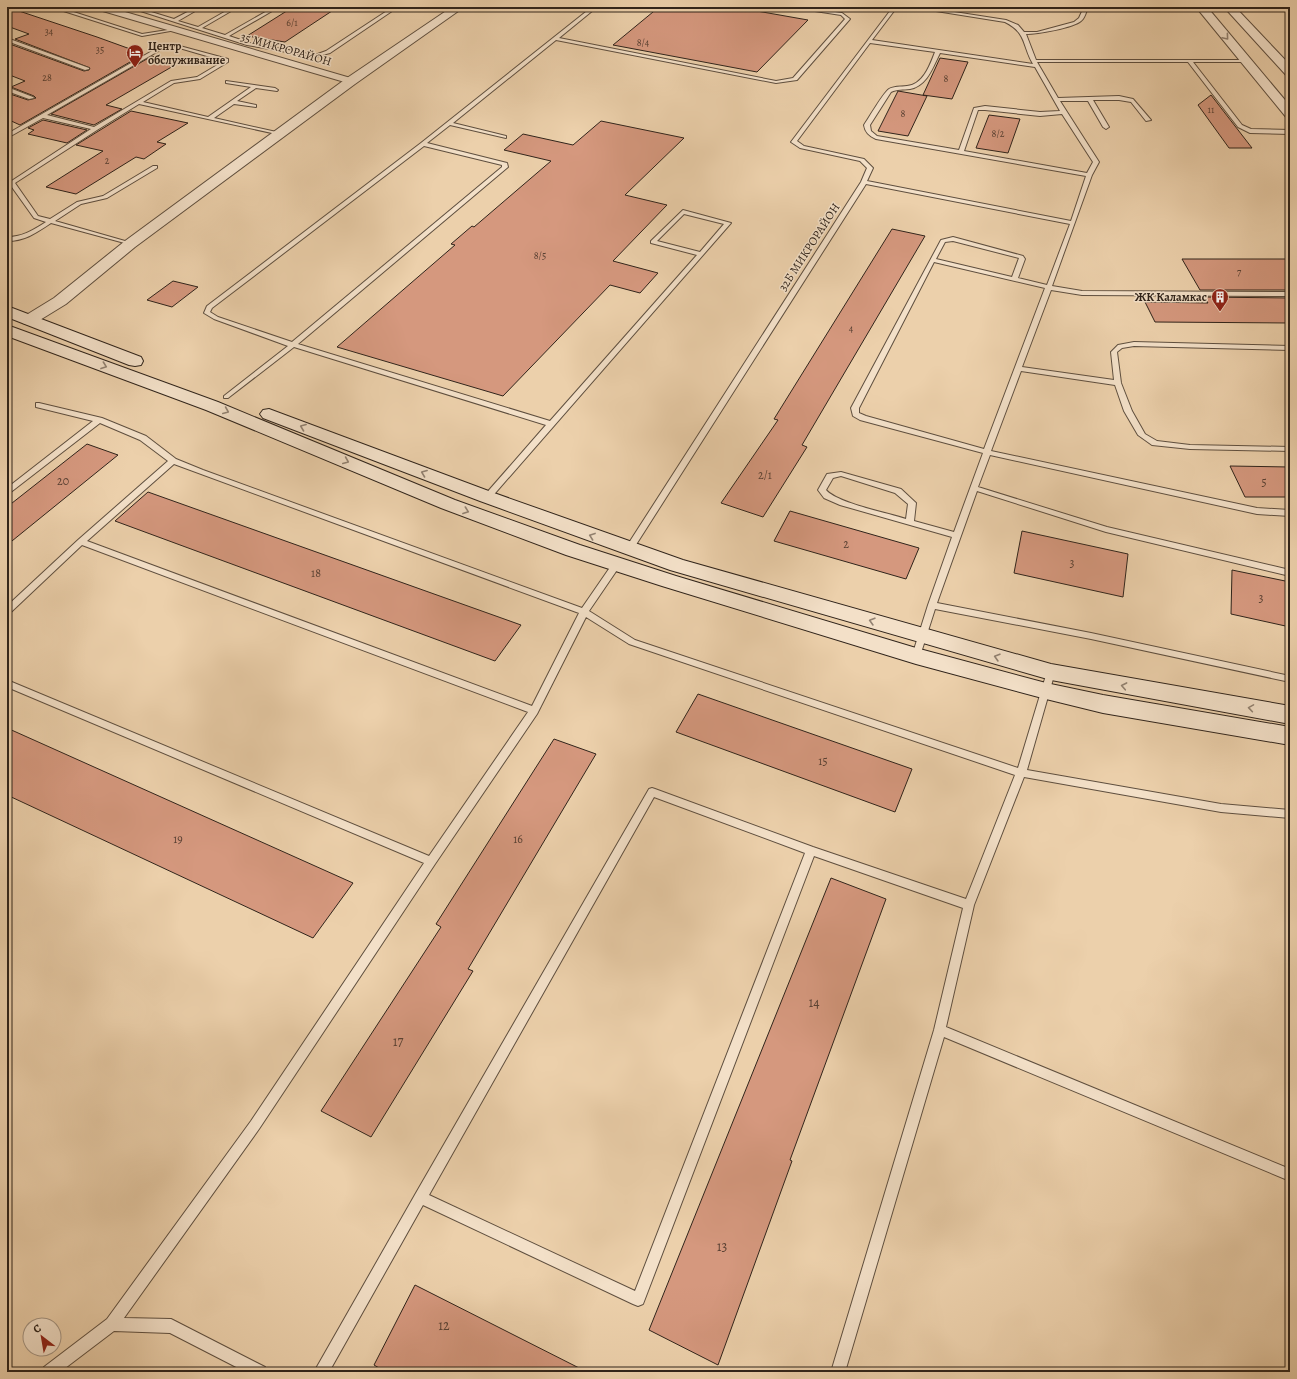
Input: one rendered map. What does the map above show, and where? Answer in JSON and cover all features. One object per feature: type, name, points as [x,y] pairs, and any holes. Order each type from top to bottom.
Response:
[{"type":"main road","points":[[1201,7],[1290,114]]},
{"type":"main road","points":[[1229,7],[1290,72]]},
{"type":"main road","points":[[18,332],[60,301],[130,244],[278,134],[351,81],[456,9]]},
{"type":"main road","points":[[7,311],[18,332],[212,406],[448,504],[623,557],[916,656],[1048,682],[1200,700],[1290,715]]},
{"type":"main road","points":[[18,332],[226,397],[487,497],[623,557],[677,565],[923,636],[1048,682],[1102,704],[1290,736]]},
{"type":"street","name":"35 МИКРОРАЙОН","points":[[100,7],[351,81]]},
{"type":"lane","points":[[53,7],[142,34],[174,30]]},
{"type":"lane","points":[[130,7],[200,27],[249,44],[315,56],[323,55],[396,7]]},
{"type":"lane","points":[[176,20],[200,7]]},
{"type":"lane","points":[[200,27],[236,7]]},
{"type":"lane","points":[[226,36],[277,7]]},
{"type":"lane","points":[[431,7],[456,9]]},
{"type":"lane","points":[[551,424],[293,345],[216,318],[207,313],[209,306],[450,124],[595,7]]},
{"type":"lane","points":[[556,39],[776,82],[785,82],[795,79],[848,19],[842,14],[791,7]]},
{"type":"lane","name":"32Б МИКРОРАЙОН","points":[[48,1372],[112,1324],[255,1125],[431,861],[534,711],[584,612],[623,557],[864,182],[870,168],[862,160],[802,147],[794,142],[895,7]]},
{"type":"lane","points":[[913,7],[1006,21],[1016,26],[1023,34],[1035,64],[1063,112],[1095,160],[974,488],[932,605],[916,656]]},
{"type":"lane","points":[[1023,34],[1037,33],[1076,23],[1081,19],[1086,7]]},
{"type":"lane","points":[[7,39],[87,68]]},
{"type":"lane","points":[[869,41],[938,52],[1035,64],[1246,61]]},
{"type":"lane","points":[[7,136],[161,48],[176,46],[226,60],[226,62],[200,77],[174,82],[95,129],[12,183],[36,218],[130,244]]},
{"type":"lane","points":[[938,52],[921,83],[909,88],[895,88],[889,91],[867,124],[869,133],[876,137],[1089,175]]},
{"type":"lane","points":[[1190,62],[1240,126],[1244,129],[1250,131],[1290,132]]},
{"type":"lane","points":[[228,82],[275,90]]},
{"type":"lane","points":[[210,118],[256,87]]},
{"type":"lane","points":[[7,89],[31,98]]},
{"type":"lane","points":[[1057,100],[1119,98],[1133,101],[1148,120]]},
{"type":"lane","points":[[1090,99],[1106,127]]},
{"type":"lane","points":[[232,102],[254,106]]},
{"type":"lane","points":[[140,103],[278,134]]},
{"type":"lane","points":[[961,152],[976,110],[985,108],[1040,114],[1063,112]]},
{"type":"lane","points":[[43,116],[95,129]]},
{"type":"lane","points":[[450,124],[504,137]]},
{"type":"lane","points":[[226,397],[293,345],[505,167],[505,164],[423,144]]},
{"type":"lane","points":[[7,239],[17,239],[27,236],[79,203],[105,198],[155,166]]},
{"type":"lane","points":[[864,182],[1073,223]]},
{"type":"lane","points":[[487,497],[701,254],[728,223],[683,212],[653,242],[701,254]]},
{"type":"lane","points":[[1014,279],[1022,259],[1020,257],[953,239],[943,241],[855,408],[856,414],[863,418],[987,452],[1257,512],[1290,514]]},
{"type":"lane","points":[[932,260],[1049,287],[1082,293],[1290,294]]},
{"type":"lane","points":[[1290,348],[1161,344],[1120,346],[1114,352],[1118,382],[1128,410],[1142,435],[1155,443],[1190,447],[1290,449]]},
{"type":"lane","points":[[1019,369],[1118,382]]},
{"type":"lane","points":[[39,405],[99,420],[143,438],[173,461],[200,472],[584,612],[632,642],[1021,773],[1221,808],[1290,814]]},
{"type":"lane","points":[[7,492],[99,420]]},
{"type":"lane","points":[[7,611],[81,542],[173,461]]},
{"type":"lane","points":[[910,522],[912,504],[898,491],[841,474],[830,476],[822,490],[827,496],[843,503],[957,536]]},
{"type":"lane","points":[[974,488],[1106,529],[1290,573]]},
{"type":"lane","points":[[81,542],[534,711]]},
{"type":"lane","points":[[932,605],[1076,633],[1290,679]]},
{"type":"lane","points":[[838,1372],[940,1030],[969,906],[1021,773],[1048,682]]},
{"type":"lane","points":[[7,683],[431,861]]},
{"type":"lane","points":[[321,1372],[652,792],[811,851],[969,906]]},
{"type":"lane","points":[[420,1197],[638,1299],[811,851]]},
{"type":"lane","points":[[940,1030],[1290,1175]]},
{"type":"lane","points":[[112,1324],[171,1326],[260,1372]]},
{"type":"building","points":[[7,7],[144,54],[20,125],[7,119],[7,93],[28,100],[36,98],[11,87],[25,81],[7,74],[7,43],[84,71],[89,70],[90,68],[15,39],[29,34],[7,26]]},
{"type":"building","points":[[293,7],[338,7],[285,42],[247,36]]},
{"type":"building","points":[[659,7],[734,7],[808,20],[757,72],[613,45]]},
{"type":"building","points":[[152,56],[175,65],[106,105],[122,109],[94,125],[51,114]]},
{"type":"building","points":[[940,58],[968,62],[952,99],[923,95]]},
{"type":"building","points":[[898,91],[927,96],[908,136],[878,131]]},
{"type":"building","points":[[1211,95],[1252,148],[1229,148],[1198,105]]},
{"type":"building","points":[[131,111],[188,123],[157,142],[166,144],[144,159],[136,157],[76,194],[46,187],[103,151],[76,145]]},
{"type":"building","points":[[989,115],[1020,119],[1008,153],[976,148]]},
{"type":"building","points":[[43,120],[87,130],[67,143],[28,134],[34,130],[28,128]]},
{"type":"building","points":[[601,121],[684,138],[625,195],[667,205],[613,261],[658,273],[640,293],[610,285],[503,396],[337,347],[455,245],[451,244],[472,226],[474,227],[551,161],[504,150],[523,134],[573,145]]},
{"type":"building","points":[[892,229],[925,236],[802,445],[807,447],[763,517],[721,503],[778,420],[774,419]]},
{"type":"building","points":[[1182,259],[1290,259],[1290,290],[1200,290]]},
{"type":"building","points":[[173,281],[198,287],[172,307],[147,300]]},
{"type":"building","name":"ЖК Каламкас","points":[[1204,297],[1290,298],[1290,323],[1155,322],[1145,302],[1208,303]]},
{"type":"building","points":[[87,444],[118,455],[7,545],[7,507]]},
{"type":"building","points":[[1230,466],[1290,467],[1290,497],[1245,497]]},
{"type":"building","points":[[148,492],[521,625],[495,661],[115,521]]},
{"type":"building","points":[[790,511],[919,548],[906,579],[774,541]]},
{"type":"building","points":[[1022,531],[1128,554],[1123,597],[1014,573]]},
{"type":"building","points":[[1232,570],[1290,582],[1290,627],[1231,614]]},
{"type":"building","points":[[698,694],[912,769],[895,812],[676,732]]},
{"type":"building","points":[[7,728],[353,883],[313,938],[7,795]]},
{"type":"building","points":[[554,739],[596,754],[468,969],[473,971],[371,1137],[321,1111],[441,927],[436,924]]},
{"type":"building","points":[[831,878],[886,899],[790,1160],[792,1161],[718,1365],[649,1330]]},
{"type":"building","points":[[415,1285],[587,1372],[386,1372],[374,1365]]},
{"type":"place","name":"Центр обслуживание","points":[[135,68]]},
{"type":"place","name":"ЖК Каламкас","points":[[1220,312]]}]
